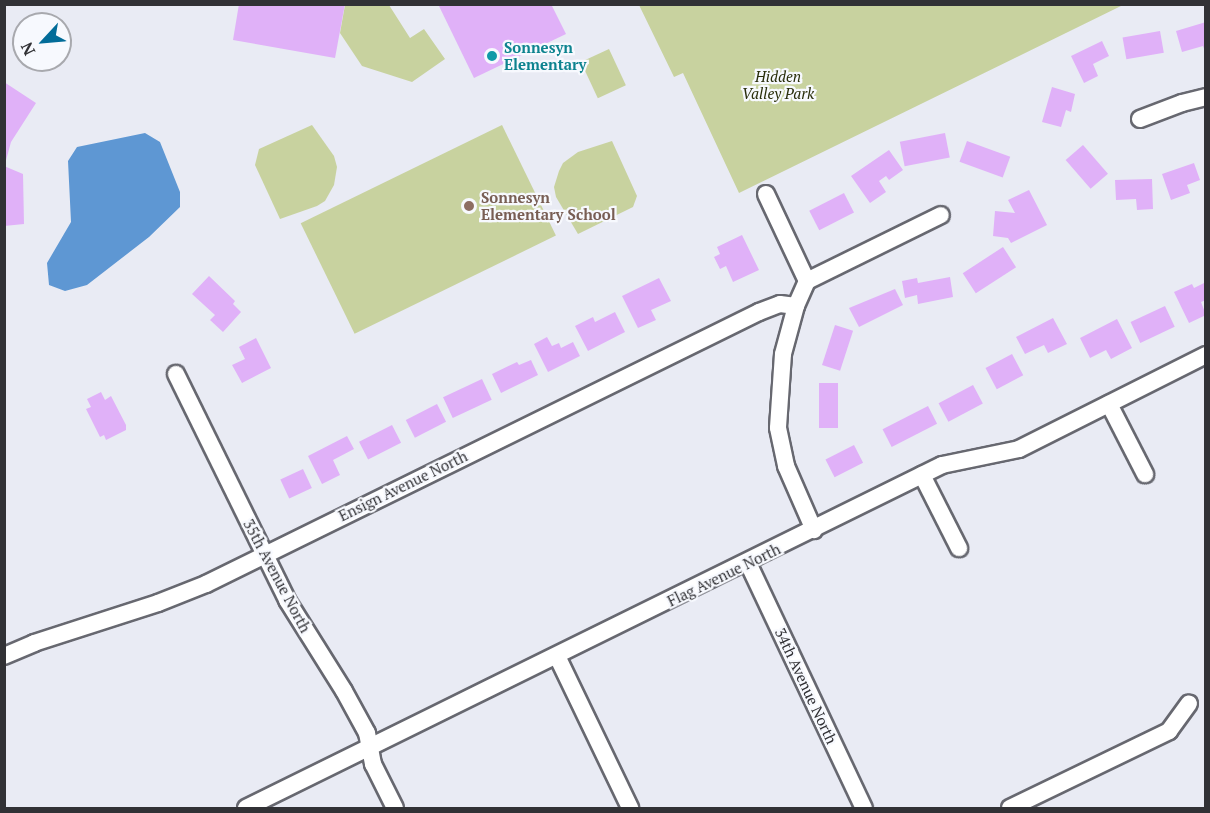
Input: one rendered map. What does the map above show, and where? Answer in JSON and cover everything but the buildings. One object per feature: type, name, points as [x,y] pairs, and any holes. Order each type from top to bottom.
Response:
[{"type":"street","points":[[1140,119],[1182,103],[1206,97]]},
{"type":"street","points":[[765,194],[807,281]]},
{"type":"street","points":[[814,530],[786,466],[778,428],[783,354],[796,306],[807,281],[941,215]]},
{"type":"street","name":"Ensign Avenue North","points":[[4,656],[34,643],[158,603],[206,584],[759,312],[780,304],[796,306]]},
{"type":"street","name":"Flag Avenue North","points":[[246,808],[748,563],[942,465],[1018,449],[1206,355]]},
{"type":"street","name":"35th Avenue North","points":[[176,374],[287,600],[344,691],[367,733],[374,764],[395,808]]},
{"type":"street","points":[[1109,404],[1145,474]]},
{"type":"street","points":[[922,475],[959,548]]},
{"type":"street","name":"34th Avenue North","points":[[748,563],[864,808]]},
{"type":"street","points":[[557,656],[630,808]]},
{"type":"street","points":[[1010,808],[1169,731],[1189,703]]},
{"type":"green space","points":[[345,5],[389,5],[410,38],[424,29],[445,59],[412,82],[362,66],[340,33]]},
{"type":"green space","name":"Hidden Valley Park","points":[[639,5],[1123,5],[739,193],[683,73],[674,77]]},
{"type":"green space","points":[[609,49],[626,85],[598,98],[581,62]]},
{"type":"green space","points":[[312,125],[334,156],[337,167],[334,185],[325,201],[280,219],[255,165],[259,149]]},
{"type":"green space","points":[[502,125],[556,236],[355,334],[301,223]]},
{"type":"green space","points":[[612,141],[637,196],[633,207],[578,234],[556,197],[554,187],[559,171],[563,163],[578,152]]},
{"type":"water","points":[[145,133],[160,142],[180,192],[180,207],[149,237],[87,285],[65,291],[49,285],[47,263],[71,222],[68,161],[77,147]]},
{"type":"place","name":"Sonnesyn Elementary","points":[[492,56]]},
{"type":"place","name":"Sonnesyn Elementary School","points":[[469,206]]}]
